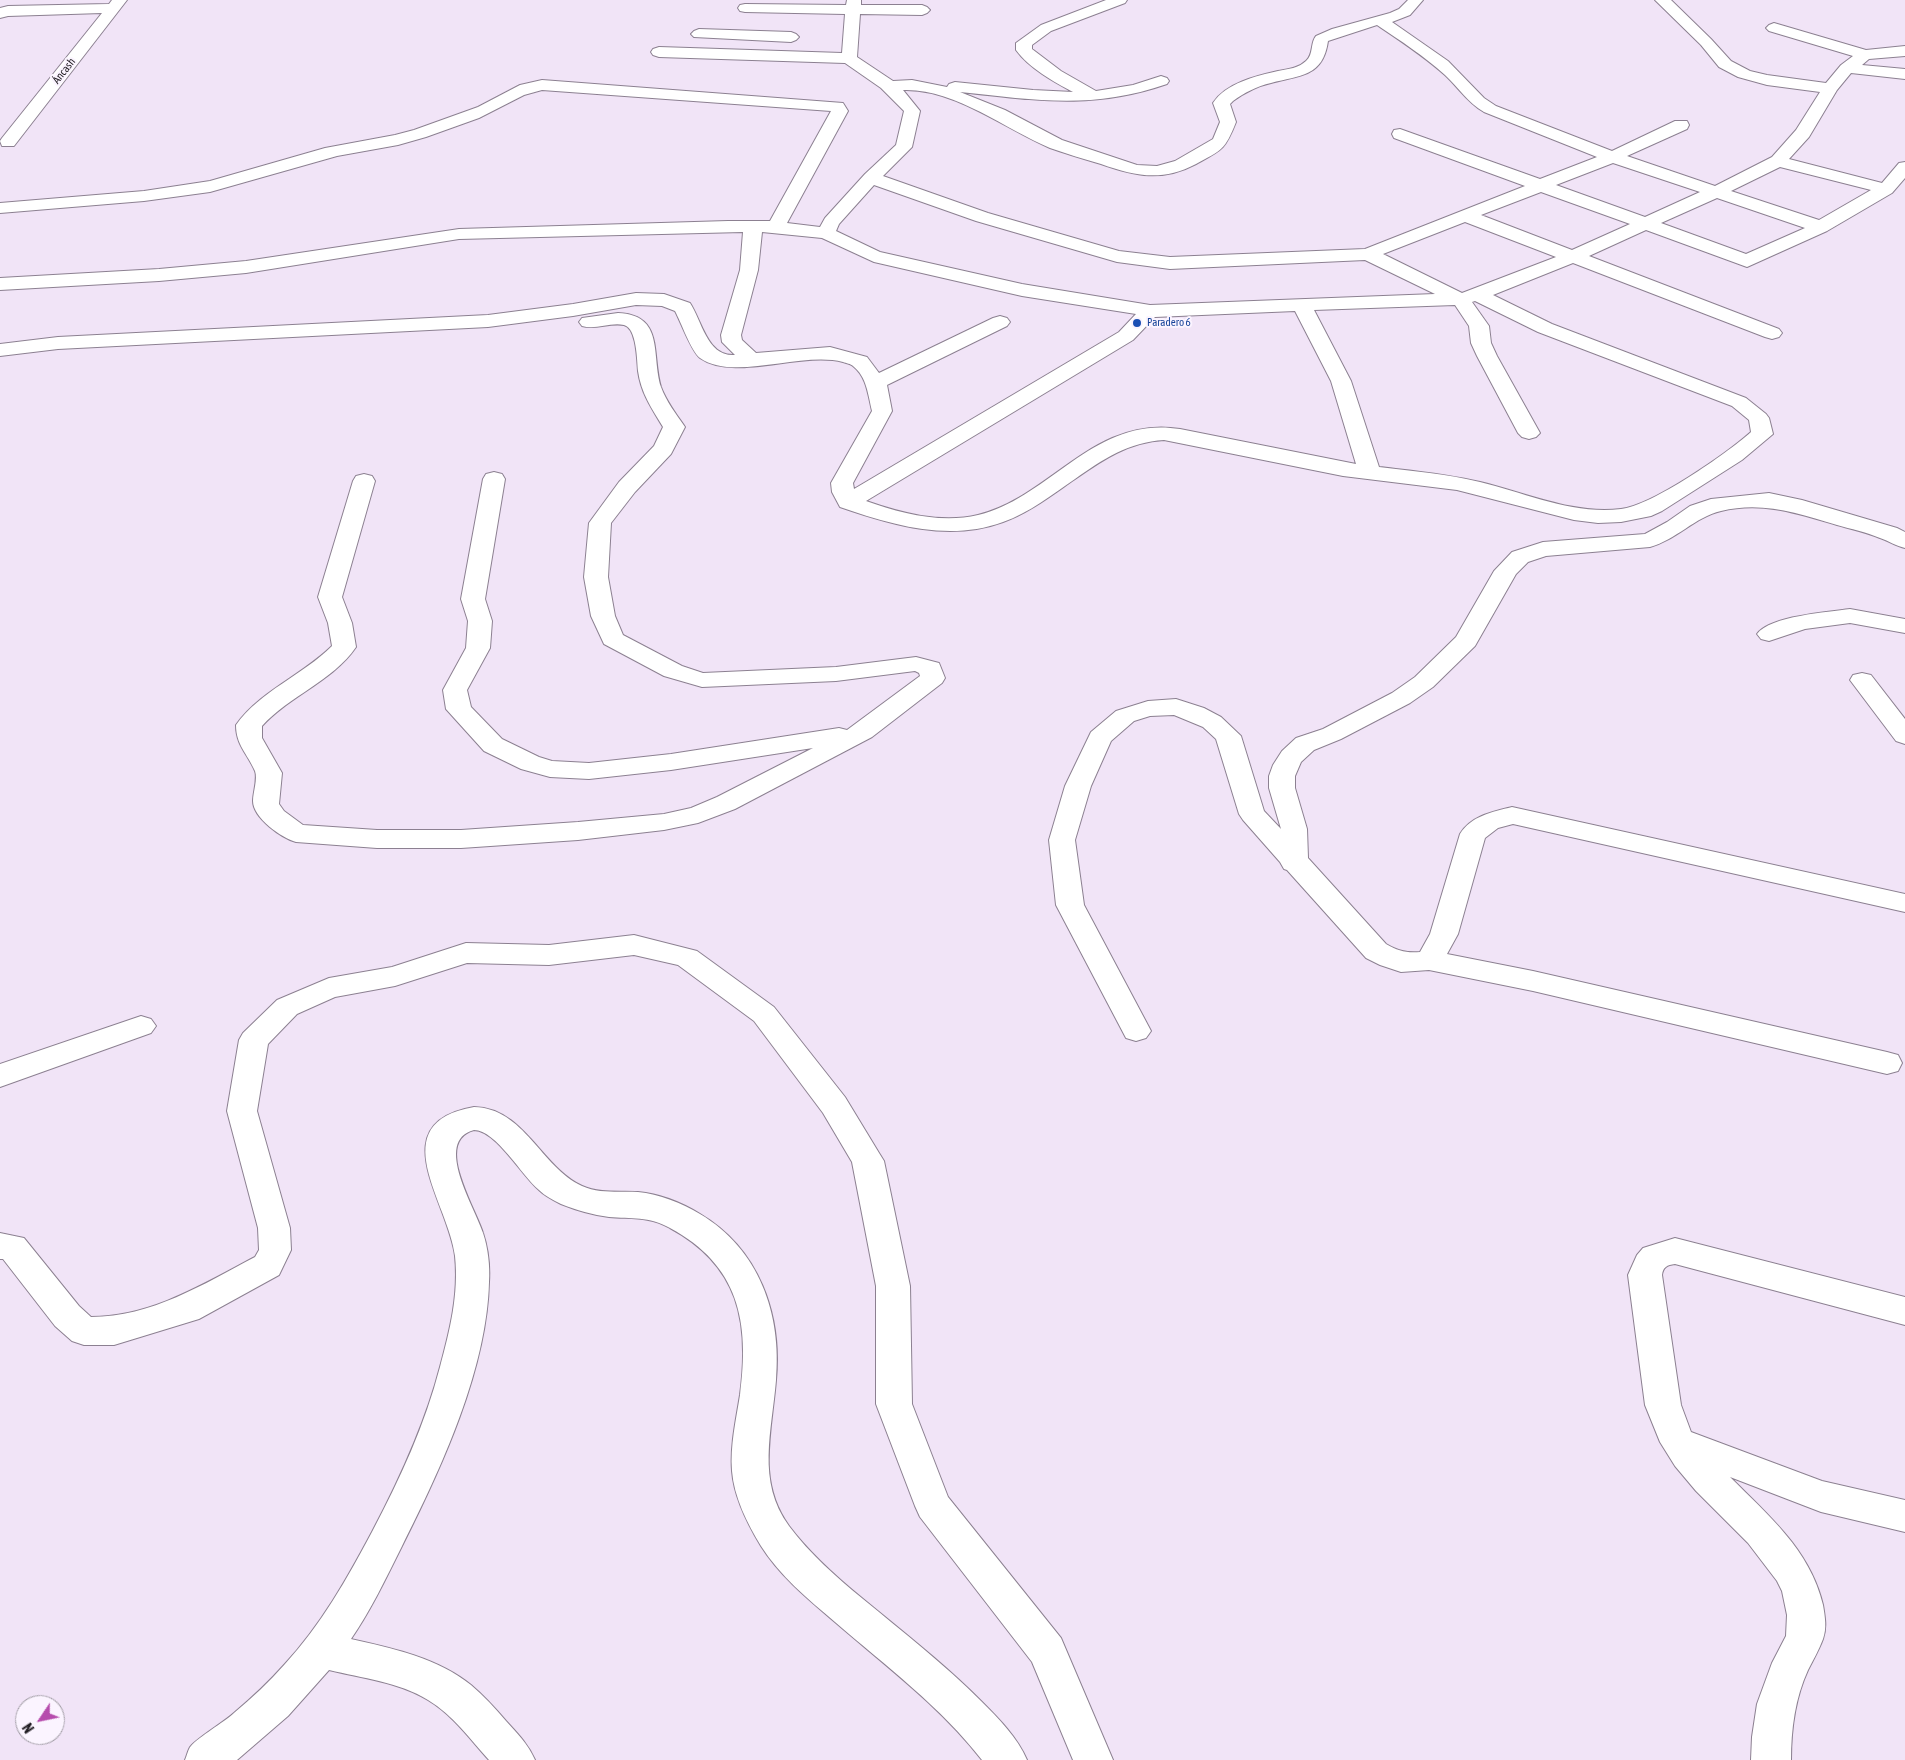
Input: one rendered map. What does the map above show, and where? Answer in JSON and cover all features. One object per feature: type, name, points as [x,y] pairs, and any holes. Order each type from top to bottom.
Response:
[{"type":"street","points":[[1096,96],[1065,82],[1049,72],[1024,50],[1024,43],[1046,28],[1120,0]]},
{"type":"street","points":[[888,86],[912,85],[940,90],[999,114],[1042,138],[1071,150],[1136,170],[1166,170],[1207,152],[1220,142],[1228,122],[1222,103],[1236,91],[1259,81],[1307,68],[1314,62],[1320,52],[1321,39],[1337,32],[1399,15],[1410,10],[1416,0]]},
{"type":"street","points":[[1662,0],[1726,64],[1744,74],[1767,80],[1830,88]]},
{"type":"street","points":[[8,8],[117,4]]},
{"type":"street","name":"Áncash","points":[[8,142],[117,4]]},
{"type":"street","points":[[826,233],[832,222],[871,178],[904,147],[912,111],[897,92],[854,64],[849,58],[853,5]]},
{"type":"street","points":[[745,8],[853,5],[922,10]]},
{"type":"street","points":[[1379,20],[1438,61],[1482,105],[1612,157],[1821,226]]},
{"type":"street","points":[[1774,28],[1865,55],[1905,51]]},
{"type":"street","points":[[700,34],[803,37]]},
{"type":"street","points":[[831,38],[850,38]]},
{"type":"street","points":[[660,52],[849,58]]},
{"type":"street","points":[[0,284],[159,275],[246,267],[459,234],[776,227],[826,233],[874,256],[1022,290],[1150,311],[1469,297],[1572,257],[1716,192],[1778,160],[1803,133],[1830,88],[1847,68],[1865,55]]},
{"type":"street","points":[[1847,68],[1905,74]]},
{"type":"street","points":[[940,90],[948,86],[1062,97],[1096,96],[1132,90],[1162,81]]},
{"type":"street","points":[[0,208],[192,190],[273,170],[332,151],[396,140],[425,132],[485,110],[520,90],[542,85],[837,106],[840,111],[776,227]]},
{"type":"street","points":[[871,178],[982,217],[1126,257],[1170,263],[1368,254],[1612,157],[1680,125]]},
{"type":"street","points":[[1400,134],[1747,261],[1821,226],[1886,189],[1905,167]]},
{"type":"street","points":[[1778,160],[1886,189]]},
{"type":"street","points":[[1464,215],[1772,333]]},
{"type":"street","points":[[753,227],[748,270],[731,336],[732,342],[753,361]]},
{"type":"street","points":[[0,350],[58,343],[488,321],[566,312],[636,299],[664,300],[683,307],[706,353],[724,362],[830,353],[860,361],[876,382],[882,411],[842,483],[843,492],[848,502],[871,510],[919,521],[954,524],[975,523],[995,517],[1038,494],[1117,442],[1150,435],[1166,434],[1241,447],[1329,467],[1457,483],[1553,509],[1587,516],[1620,515],[1643,511],[1744,451],[1762,434],[1759,418],[1738,402],[1545,328],[1368,254]]},
{"type":"street","points":[[1469,297],[1479,326],[1481,343],[1529,433]]},
{"type":"street","points":[[1302,305],[1341,381],[1369,471]]},
{"type":"street","points":[[848,502],[1126,336],[1150,311]]},
{"type":"street","points":[[364,480],[330,597],[340,623],[344,647],[332,660],[299,682],[258,714],[249,725],[249,738],[269,773],[266,804],[274,818],[296,832],[377,839],[461,839],[578,831],[664,822],[698,815],[726,803],[863,732],[933,678],[930,668],[916,664],[836,674],[702,680],[673,671],[614,639],[603,616],[596,577],[600,523],[627,487],[663,449],[674,427],[651,386],[642,329],[635,322],[624,320],[531,326],[488,321]]},
{"type":"street","points":[[876,382],[1000,322]]},
{"type":"street","points":[[494,479],[473,599],[480,621],[478,648],[455,690],[458,709],[493,745],[530,763],[550,769],[589,771],[671,762],[863,732]]},
{"type":"street","points":[[1294,863],[1294,829],[1282,788],[1282,776],[1291,757],[1306,744],[1332,734],[1394,702],[1424,682],[1466,641],[1506,570],[1520,557],[1543,549],[1650,540],[1675,527],[1698,511],[1718,504],[1769,500],[1794,505],[1889,533],[1905,541]]},
{"type":"street","points":[[1769,634],[1801,622],[1850,616],[1905,626]]},
{"type":"street","points":[[1862,680],[1905,736]]},
{"type":"street","points":[[1136,1031],[1070,905],[1062,840],[1078,786],[1100,737],[1125,716],[1148,709],[1176,707],[1195,713],[1212,722],[1228,736],[1252,814],[1294,863],[1376,951],[1391,960],[1407,964],[1429,960],[1533,981],[1886,1063]]},
{"type":"street","points":[[1429,960],[1444,934],[1473,834],[1489,822],[1512,815],[1905,904]]},
{"type":"street","points":[[0,1246],[12,1247],[67,1316],[84,1331],[114,1331],[187,1309],[267,1266],[275,1250],[274,1228],[242,1111],[254,1040],[287,1007],[329,988],[395,976],[466,952],[549,955],[634,945],[687,958],[764,1014],[834,1105],[868,1161],[893,1286],[894,1404],[932,1506],[1048,1651],[1093,1760]]},
{"type":"street","points":[[0,1076],[141,1026]]},
{"type":"street","points":[[205,1760],[245,1729],[277,1700],[310,1664],[338,1628],[362,1590],[406,1505],[427,1458],[457,1370],[471,1308],[473,1288],[472,1260],[467,1233],[458,1208],[445,1184],[440,1152],[441,1144],[444,1135],[460,1123],[484,1119],[503,1131],[546,1179],[558,1188],[590,1201],[606,1204],[640,1205],[671,1215],[694,1226],[730,1257],[744,1276],[752,1300],[757,1326],[758,1391],[748,1446],[749,1468],[753,1490],[761,1513],[772,1535],[789,1556],[826,1590],[959,1704],[1007,1760]]},
{"type":"street","points":[[1771,1760],[1771,1740],[1776,1704],[1788,1668],[1806,1637],[1807,1617],[1803,1596],[1794,1573],[1779,1550],[1693,1463],[1678,1442],[1663,1405],[1644,1274],[1647,1264],[1654,1256],[1675,1251],[1905,1311]]},
{"type":"street","points":[[1678,1442],[1821,1496],[1905,1516]]},
{"type":"street","points":[[321,1650],[409,1672],[438,1685],[457,1698],[515,1760]]},
{"type":"place","name":"Paradero 6","points":[[1137,323]]}]
